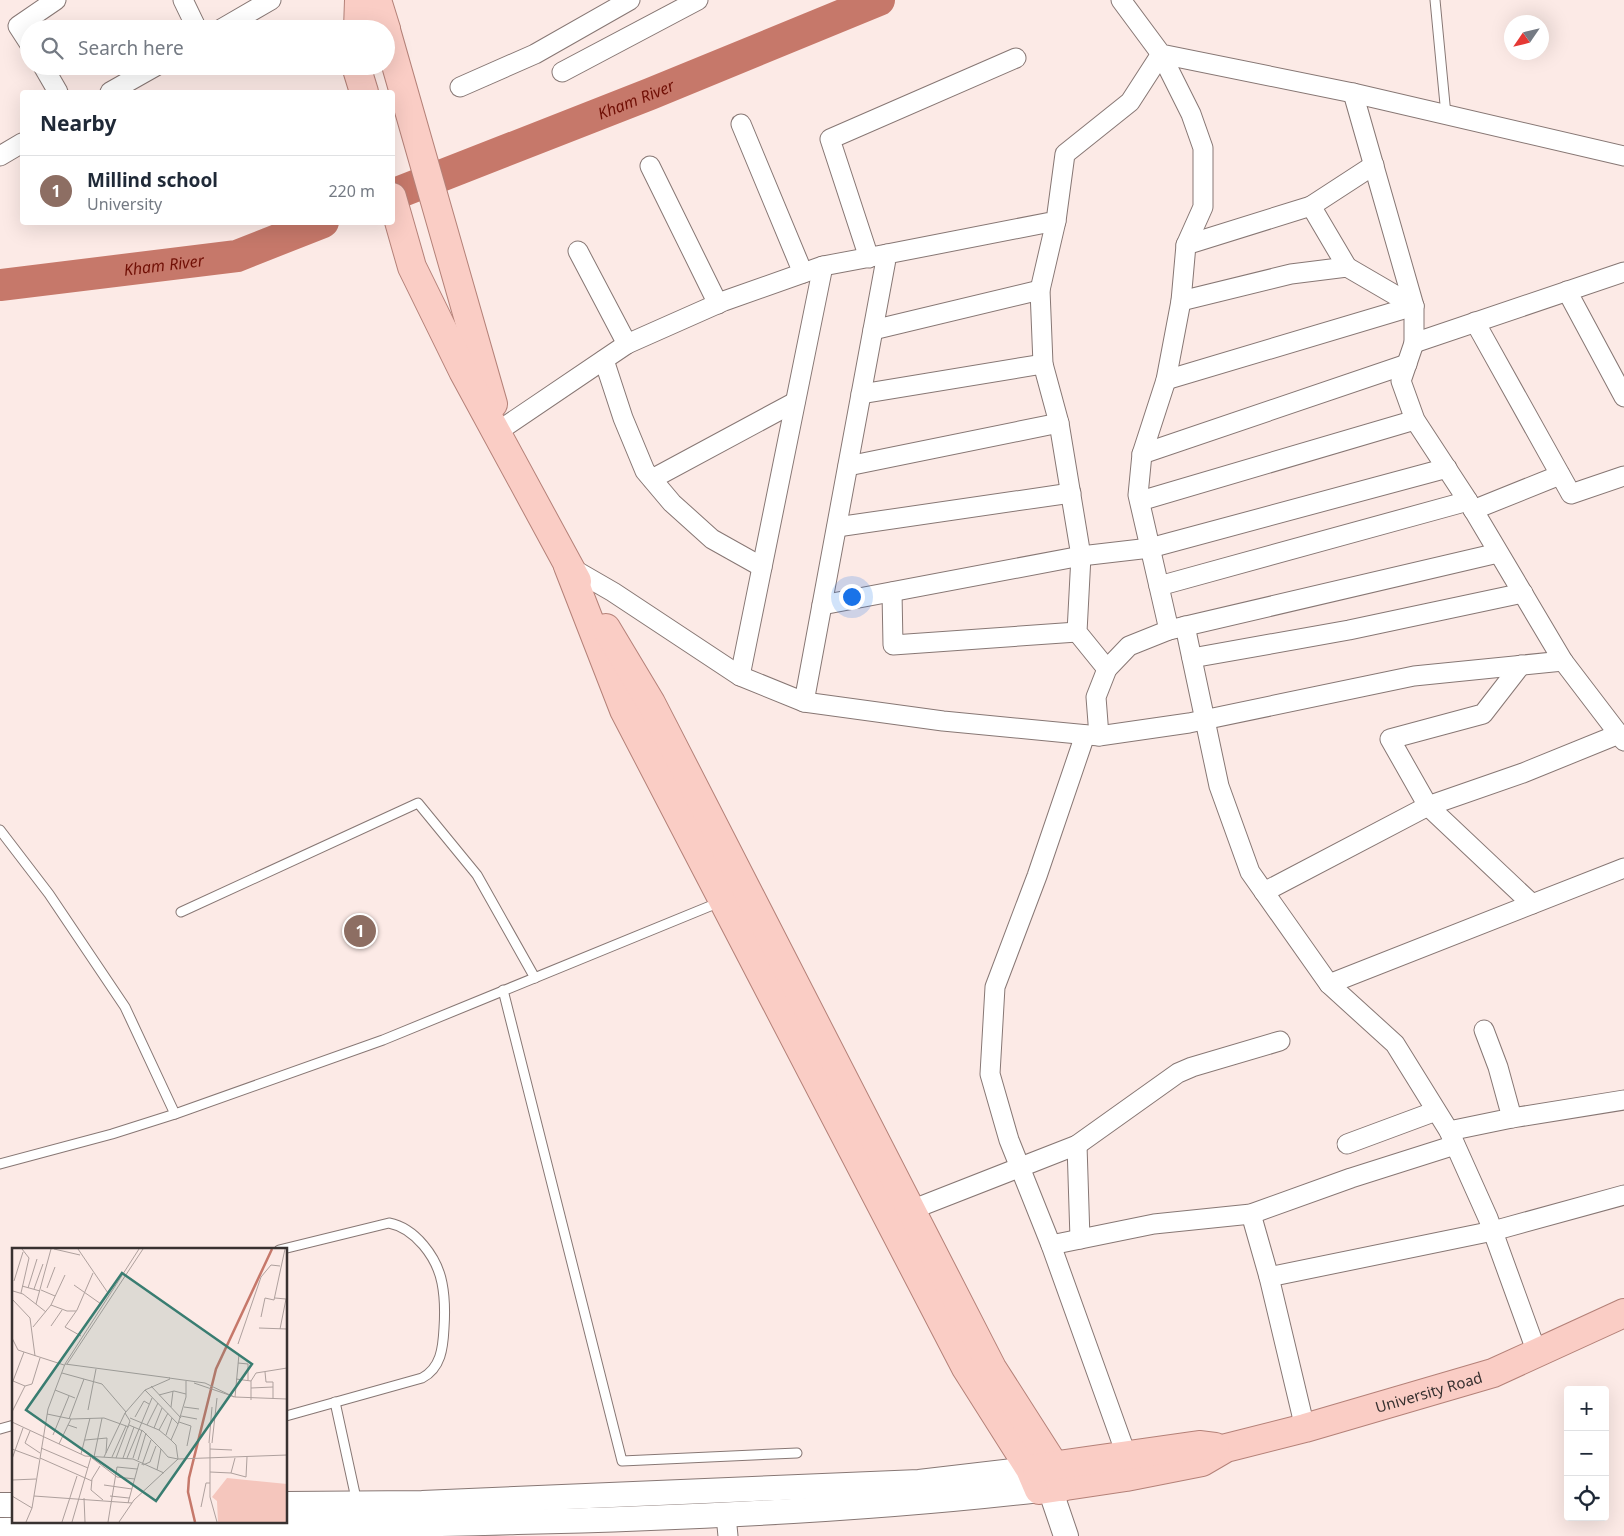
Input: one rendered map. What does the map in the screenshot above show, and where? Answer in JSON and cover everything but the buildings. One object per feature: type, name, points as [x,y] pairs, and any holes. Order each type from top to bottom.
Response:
[{"type":"main road","points":[[358,20],[359,0]]},
{"type":"main road","points":[[377,0],[383,20]]},
{"type":"main road","points":[[395,60],[509,458]]},
{"type":"main road","points":[[359,75],[363,90]]},
{"type":"main road","points":[[395,208],[410,260],[463,371],[568,566],[651,703],[735,896],[966,1368],[1047,1480]]},
{"type":"main road","points":[[735,896],[911,1210],[1047,1480]]},
{"type":"main road","name":"University Road","points":[[1047,1480],[1126,1478],[1202,1462],[1226,1448],[1305,1428],[1493,1373],[1624,1313]]},
{"type":"main road","name":"University Road","points":[[1047,1480],[1126,1454],[1199,1445],[1226,1448]]},
{"type":"street","points":[[27,20],[56,0]]},
{"type":"street","points":[[183,0],[193,20]]},
{"type":"street","points":[[237,20],[271,0]]},
{"type":"street","points":[[460,87],[535,54],[630,0]]},
{"type":"street","points":[[562,72],[698,0]]},
{"type":"street","points":[[1122,0],[1161,54],[1191,114],[1203,148],[1203,207],[1186,245],[1181,301],[1166,380],[1142,454],[1138,495],[1159,586],[1192,658],[1219,786],[1250,872],[1329,984],[1395,1044],[1452,1138],[1493,1231],[1537,1353]]},
{"type":"street","points":[[1161,54],[1353,93],[1624,156]]},
{"type":"street","points":[[1107,669],[1077,632],[1081,556],[1059,423],[1043,364],[1040,290],[1056,221],[1065,154],[1130,102],[1161,54]]},
{"type":"street","points":[[804,702],[873,330],[878,256],[830,139],[1016,58]]},
{"type":"street","points":[[48,75],[57,90]]},
{"type":"street","points":[[114,90],[140,75]]},
{"type":"street","points":[[1264,892],[1428,806],[1621,737],[1563,661],[1471,506],[1415,420],[1401,381],[1414,342],[1414,306],[1353,93]]},
{"type":"street","points":[[742,124],[802,273]]},
{"type":"street","points":[[0,156],[20,144]]},
{"type":"street","points":[[1186,245],[1311,206],[1374,165]]},
{"type":"street","points":[[650,166],[718,304]]},
{"type":"street","points":[[1311,206],[1347,267],[1414,306]]},
{"type":"street","points":[[500,430],[627,344],[718,304],[823,266],[1056,221]]},
{"type":"street","points":[[578,250],[627,344]]},
{"type":"street","points":[[740,676],[823,266]]},
{"type":"street","points":[[1181,301],[1291,274],[1347,267]]},
{"type":"street","points":[[1414,342],[1624,272]]},
{"type":"street","points":[[873,330],[1040,290]]},
{"type":"street","points":[[1567,291],[1624,397]]},
{"type":"street","points":[[1166,380],[1414,306]]},
{"type":"street","points":[[1475,322],[1571,494],[1624,476]]},
{"type":"street","points":[[604,360],[623,418],[645,471],[672,503],[712,540],[762,567]]},
{"type":"street","points":[[861,394],[1043,364]]},
{"type":"street","points":[[1142,454],[1406,364]]},
{"type":"street","points":[[652,478],[795,402]]},
{"type":"street","points":[[1140,501],[1415,420]]},
{"type":"street","points":[[848,466],[1059,423]]},
{"type":"street","points":[[822,605],[1081,556],[1150,548],[1447,468]]},
{"type":"street","points":[[1159,586],[1471,506],[1560,475]]},
{"type":"street","points":[[837,527],[1071,493]]},
{"type":"street","points":[[1126,1454],[1051,1245],[1009,1140],[990,1074],[994,987],[1092,736],[1096,697],[1107,669],[1129,646],[1177,628],[1498,553]]},
{"type":"street","points":[[568,566],[613,592],[740,676],[804,702],[943,721],[1092,736],[1206,720],[1414,676],[1563,661]]},
{"type":"street","points":[[892,592],[894,646],[1077,632]]},
{"type":"street","points":[[1192,658],[1348,630],[1523,593]]},
{"type":"street","points":[[1521,665],[1483,714],[1390,739],[1428,806],[1532,904]]},
{"type":"street","points":[[1329,984],[1624,868]]},
{"type":"street","points":[[1484,1030],[1498,1066],[1512,1118]]},
{"type":"street","points":[[911,1210],[1077,1145],[1178,1073],[1192,1067],[1280,1042]]},
{"type":"street","points":[[1051,1245],[1154,1224],[1251,1214],[1351,1178],[1452,1138],[1512,1118],[1624,1100]]},
{"type":"street","points":[[1347,1144],[1436,1111]]},
{"type":"street","points":[[1077,1145],[1080,1239]]},
{"type":"street","points":[[1269,1277],[1493,1231],[1624,1195]]},
{"type":"street","points":[[1251,1214],[1269,1277],[1305,1428]]},
{"type":"street","points":[[288,1504],[442,1502],[919,1482],[1047,1480]]},
{"type":"street","points":[[0,1530],[236,1529],[365,1531],[727,1526],[971,1498],[1047,1480]]},
{"type":"street","points":[[1047,1480],[1066,1536]]},
{"type":"lane","points":[[1435,0],[1446,115]]},
{"type":"lane","points":[[181,912],[418,803],[476,875],[535,978]]},
{"type":"lane","points":[[0,830],[49,894],[125,1007],[174,1114]]},
{"type":"lane","points":[[0,1164],[112,1134],[174,1114],[383,1040],[735,896]]},
{"type":"lane","points":[[503,990],[622,1461],[797,1453]]},
{"type":"lane","points":[[287,1248],[389,1223],[399,1225],[418,1239],[436,1266],[442,1280],[445,1312],[444,1340],[438,1362],[434,1370],[422,1378],[288,1415]]},
{"type":"lane","points":[[335,1402],[357,1503]]},
{"type":"waterway","name":"Kham River","points":[[395,194],[650,94],[879,0]]},
{"type":"waterway","name":"Kham River","points":[[0,285],[237,256],[315,225]]},
{"type":"place","name":"Millind school","points":[[360,931]]}]
